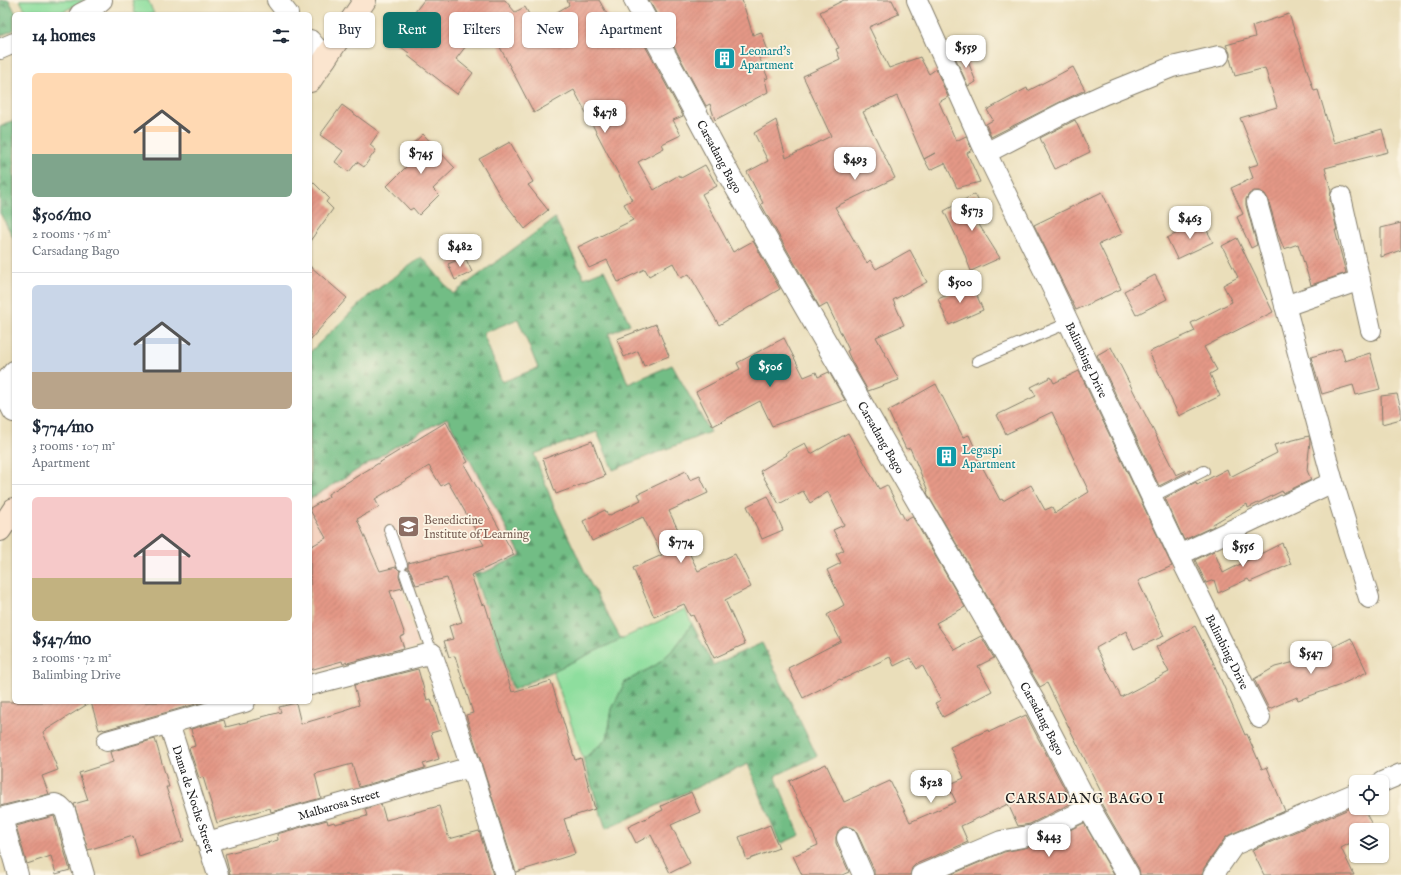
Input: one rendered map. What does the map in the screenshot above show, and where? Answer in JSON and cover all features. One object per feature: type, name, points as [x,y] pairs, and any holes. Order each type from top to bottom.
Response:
[{"type":"main road","points":[[312,78],[365,0]]},
{"type":"main road","points":[[0,530],[12,512]]},
{"type":"street","points":[[85,12],[94,8],[102,0]]},
{"type":"street","points":[[277,0],[286,12]]},
{"type":"street","name":"Carsadang Bago","points":[[635,0],[729,175],[1034,702],[1089,808],[1128,875]]},
{"type":"street","name":"Balimbing Drive","points":[[917,0],[986,153],[1049,281],[1179,555],[1260,718]]},
{"type":"street","points":[[312,42],[326,59]]},
{"type":"street","points":[[0,49],[12,44]]},
{"type":"street","points":[[986,153],[1065,112],[1104,94],[1172,68],[1219,56]]},
{"type":"street","points":[[1341,197],[1371,330]]},
{"type":"street","points":[[1257,202],[1333,482],[1369,598]]},
{"type":"street","points":[[1285,306],[1360,280]]},
{"type":"street","points":[[5,381],[12,405]]},
{"type":"street","points":[[1179,555],[1333,482]]},
{"type":"street","points":[[312,683],[432,653],[471,767],[505,875]]},
{"type":"street","points":[[107,741],[238,704]]},
{"type":"street","name":"Dama de Noche Street","points":[[169,724],[218,875]]},
{"type":"street","name":"Malbarosa Street","points":[[207,842],[471,767]]},
{"type":"street","points":[[1389,779],[1401,774]]},
{"type":"street","points":[[1213,875],[1234,845],[1349,796]]},
{"type":"street","points":[[18,875],[1,818],[54,804],[60,806],[65,811],[84,875]]},
{"type":"street","points":[[921,875],[1001,841],[1034,835],[1089,808]]},
{"type":"street","points":[[847,838],[863,875]]},
{"type":"lane","points":[[977,361],[1068,323]]},
{"type":"lane","points":[[1152,497],[1204,471]]},
{"type":"lane","points":[[389,529],[432,653]]},
{"type":"shaded area","name":"Benedictine Institute of Learning","points":[[447,418],[522,555],[485,572],[403,591],[418,647],[312,674],[312,498],[411,437]]},
{"type":"green space","points":[[0,0],[9,0],[15,12],[12,12],[12,31],[0,36]]},
{"type":"green space","points":[[20,0],[86,0],[62,12],[26,12]]},
{"type":"green space","points":[[132,0],[148,0],[153,12],[135,12]]},
{"type":"green space","points":[[12,121],[12,235],[0,213],[0,127]]},
{"type":"green space","points":[[555,218],[584,278],[604,270],[630,324],[609,334],[628,384],[672,365],[710,432],[613,470],[597,432],[534,454],[553,504],[590,583],[621,639],[513,690],[474,574],[485,572],[521,555],[447,418],[411,437],[312,498],[312,350],[368,296],[422,257],[453,294]],"holes":[[[518,319],[538,368],[502,382],[483,333]]]},
{"type":"green space","points":[[685,609],[692,624],[674,649],[656,665],[625,682],[612,709],[607,739],[583,759],[553,671]]},
{"type":"green space","points":[[692,624],[713,665],[762,643],[817,756],[775,776],[800,835],[780,844],[748,764],[606,829],[583,760],[607,739],[612,709],[625,682],[656,665],[674,649]]},
{"type":"building","points":[[424,0],[505,0],[515,12],[525,7],[528,12],[522,12],[522,48],[578,48],[578,12],[557,12],[569,5],[567,0],[599,0],[606,12],[586,12],[586,48],[646,48],[683,116],[673,120],[681,135],[662,144],[664,148],[638,162],[654,190],[679,175],[681,178],[705,165],[717,186],[702,194],[733,252],[753,241],[780,289],[719,325],[689,274],[681,278],[673,263],[649,276],[645,269],[618,282],[607,260],[589,268],[578,247],[633,220],[624,204],[632,200],[574,90],[534,113],[500,48],[514,48],[514,12],[449,12],[449,48],[464,48],[456,59],[473,73],[457,94],[407,55],[409,53],[402,48],[441,48],[441,12],[415,12]]},
{"type":"building","points":[[649,0],[742,0],[753,35],[761,32],[769,53],[759,57],[768,78],[765,79],[768,92],[715,120],[710,104],[706,106],[675,48],[676,12],[655,12]]},
{"type":"building","points":[[844,0],[892,0],[899,14],[869,27],[889,68],[920,57],[929,74],[936,69],[948,97],[939,102],[956,141],[966,136],[972,150],[967,153],[980,182],[957,188],[945,163],[930,170],[897,96],[863,112],[895,178],[835,207],[867,263],[870,260],[876,269],[910,250],[927,282],[893,300],[904,325],[876,337],[899,380],[868,391],[852,362],[847,351],[849,350],[827,304],[820,308],[761,204],[763,203],[747,172],[768,161],[754,133],[776,120],[786,158],[831,136],[803,76],[840,59],[836,49],[839,48],[820,12]]},
{"type":"building","points":[[1289,14],[1314,91],[1318,90],[1334,143],[1382,129],[1388,152],[1325,168],[1331,191],[1330,200],[1337,230],[1335,230],[1346,273],[1311,285],[1298,244],[1284,249],[1268,199],[1265,194],[1260,191],[1254,191],[1249,194],[1246,199],[1246,205],[1257,245],[1251,248],[1237,217],[1243,214],[1231,188],[1253,178],[1249,167],[1259,164],[1240,118],[1277,107],[1265,68],[1235,76],[1230,59],[1230,53],[1226,45],[1255,37],[1252,26]]},
{"type":"building","points":[[964,51],[976,82],[968,86],[955,57]]},
{"type":"building","points":[[1073,67],[1085,90],[991,137],[986,124],[993,120],[987,110],[1027,88],[1028,91]]},
{"type":"building","points":[[342,105],[379,132],[370,145],[376,150],[364,167],[357,162],[349,172],[335,162],[343,151],[320,135]]},
{"type":"building","points":[[1075,120],[1090,152],[1055,169],[1040,138]]},
{"type":"building","points":[[423,134],[455,168],[433,189],[439,195],[419,215],[413,208],[410,210],[387,186],[411,162],[403,153]]},
{"type":"building","points":[[510,142],[533,182],[528,185],[548,210],[525,229],[502,199],[479,159]]},
{"type":"building","points":[[312,181],[329,198],[326,202],[333,209],[312,238]]},
{"type":"building","points":[[1102,192],[1122,234],[1099,244],[1121,289],[1076,310],[1034,225]]},
{"type":"building","points":[[975,194],[987,218],[978,223],[1000,258],[971,271],[963,250],[944,211]]},
{"type":"building","points":[[1202,221],[1213,242],[1177,259],[1167,238]]},
{"type":"building","points":[[1401,223],[1401,250],[1381,257],[1381,228]]},
{"type":"building","points":[[1237,238],[1273,312],[1204,347],[1217,370],[1210,374],[1220,396],[1179,416],[1149,352],[1195,331],[1191,323],[1232,302],[1223,285],[1238,277],[1222,246]]},
{"type":"building","points":[[465,257],[472,272],[455,280],[448,264]]},
{"type":"building","points":[[312,268],[347,298],[312,338]]},
{"type":"building","points":[[1155,275],[1167,299],[1136,315],[1124,291]]},
{"type":"building","points":[[972,284],[983,310],[949,325],[938,299]]},
{"type":"building","points":[[656,324],[669,356],[644,366],[638,351],[624,357],[617,339]]},
{"type":"building","points":[[784,338],[804,377],[816,372],[818,377],[829,372],[845,400],[772,426],[760,401],[713,426],[696,392],[740,369],[737,363]]},
{"type":"building","points":[[1111,347],[1176,475],[1190,469],[1191,470],[1159,486],[1097,355]]},
{"type":"building","points":[[1341,348],[1345,361],[1370,353],[1380,389],[1356,395],[1353,385],[1322,394],[1311,357]]},
{"type":"building","points":[[1079,371],[1172,566],[1138,581],[1164,636],[1134,649],[1126,631],[1096,648],[1121,697],[1169,672],[1156,647],[1195,626],[1210,655],[1245,735],[1247,734],[1262,769],[1267,767],[1285,811],[1225,838],[1204,868],[1202,875],[1140,875],[1139,869],[1098,798],[1103,796],[1047,683],[1040,687],[928,495],[928,491],[910,448],[906,449],[888,411],[936,384],[963,437],[969,435],[979,457],[977,457],[1000,500],[1002,499],[1003,501],[1031,485],[1045,510],[1052,507],[1055,513],[1089,492],[1052,412],[1006,434],[997,415],[1036,396],[1031,387],[1051,377],[1054,383]]},
{"type":"building","points":[[1397,394],[1401,409],[1401,419],[1382,424],[1381,396]]},
{"type":"building","points":[[446,422],[468,462],[464,464],[514,555],[471,575],[482,605],[485,604],[512,692],[551,681],[575,760],[581,758],[595,809],[564,819],[575,854],[516,872],[466,715],[473,713],[455,656],[449,657],[444,641],[453,639],[449,626],[462,622],[447,578],[416,585],[408,568],[408,563],[484,545],[448,482],[441,486],[429,466],[375,499],[379,507],[357,519],[380,571],[396,567],[400,571],[399,576],[403,588],[390,591],[405,635],[400,637],[404,648],[343,664],[342,661],[312,669],[312,546],[326,538],[312,514],[312,507],[329,497],[328,494]]},
{"type":"building","points":[[848,433],[879,489],[887,485],[905,520],[912,516],[965,607],[936,623],[955,650],[981,636],[994,658],[978,666],[992,691],[943,717],[935,703],[941,700],[922,665],[917,669],[910,658],[894,666],[890,657],[841,680],[840,679],[803,698],[788,668],[841,641],[827,615],[844,605],[827,570],[841,563],[836,554],[844,550],[833,530],[844,525],[828,492],[810,503],[803,491],[779,504],[760,471],[787,455],[786,453],[805,443],[811,454]]},
{"type":"building","points":[[1309,436],[1310,441],[1307,470],[1311,480],[1283,493],[1282,491],[1248,508],[1247,504],[1213,524],[1214,526],[1184,540],[1165,498],[1196,482],[1197,485],[1227,469],[1230,477],[1277,453],[1274,445]]},
{"type":"building","points":[[592,441],[605,476],[556,494],[543,459]]},
{"type":"building","points":[[686,471],[690,480],[700,476],[708,493],[669,511],[698,571],[735,554],[751,587],[725,600],[745,644],[714,658],[693,615],[690,616],[684,604],[654,617],[633,568],[662,555],[643,517],[592,541],[583,521],[605,510],[608,516],[641,500],[638,494]]},
{"type":"building","points":[[768,496],[783,530],[762,539],[747,506]]},
{"type":"building","points":[[1282,543],[1291,564],[1250,582],[1248,579],[1218,593],[1214,580],[1206,583],[1195,560],[1214,551],[1223,573]]},
{"type":"building","points":[[1351,638],[1367,672],[1338,686],[1298,700],[1297,697],[1269,709],[1254,679],[1275,667],[1311,658]]},
{"type":"building","points":[[418,669],[427,700],[431,699],[441,730],[431,733],[439,759],[423,764],[425,768],[359,787],[352,764],[315,774],[321,798],[271,812],[270,808],[217,823],[203,777],[199,778],[189,748],[195,746],[191,729],[224,720],[226,727],[281,712],[279,707],[292,704],[296,704],[301,724],[345,711],[344,710],[359,705],[354,685]]},
{"type":"building","points":[[0,702],[12,702],[12,704],[88,704],[43,732],[58,770],[42,776],[49,794],[0,806]]},
{"type":"building","points":[[92,704],[196,704],[104,730],[99,730]]},
{"type":"building","points":[[1026,715],[1072,803],[1030,824],[1018,826],[1008,804],[961,826],[968,842],[916,864],[912,868],[910,875],[874,875],[874,870],[857,833],[854,829],[843,827],[838,831],[836,843],[849,872],[842,875],[802,875],[793,856],[818,845],[789,781],[826,764],[844,802],[890,781],[910,822],[956,802],[948,785],[964,778],[950,747],[988,730],[989,732]]},
{"type":"building","points":[[155,739],[169,787],[166,787],[184,841],[139,856],[133,836],[88,850],[74,804],[88,800],[79,773],[113,762],[110,752]]},
{"type":"building","points":[[691,792],[700,812],[671,825],[690,863],[670,873],[651,835],[636,843],[628,827],[663,810],[661,806]]},
{"type":"building","points":[[381,804],[386,820],[439,806],[449,839],[479,831],[493,875],[230,875],[225,854],[278,840],[277,834],[327,820],[328,824],[334,822],[335,824],[367,816],[365,809]]},
{"type":"building","points":[[1349,809],[1349,815],[1367,815],[1371,823],[1349,823],[1349,844],[1341,848],[1354,875],[1264,875],[1252,850]]},
{"type":"building","points":[[54,816],[70,870],[56,874],[51,856],[27,864],[16,826]]},
{"type":"building","points":[[1084,823],[1114,875],[950,875],[1004,852],[1039,845]]},
{"type":"building","points":[[770,825],[779,848],[747,860],[739,837]]},
{"type":"place","name":"Leonard's Apartment","points":[[724,58]]},
{"type":"place","name":"Legaspi Apartment","points":[[947,457]]},
{"type":"place","name":"Benedictine Institute of Learning","points":[[408,527]]},
{"type":"district","name":"CARSADANG BAGO I","points":[[1085,799]]}]
